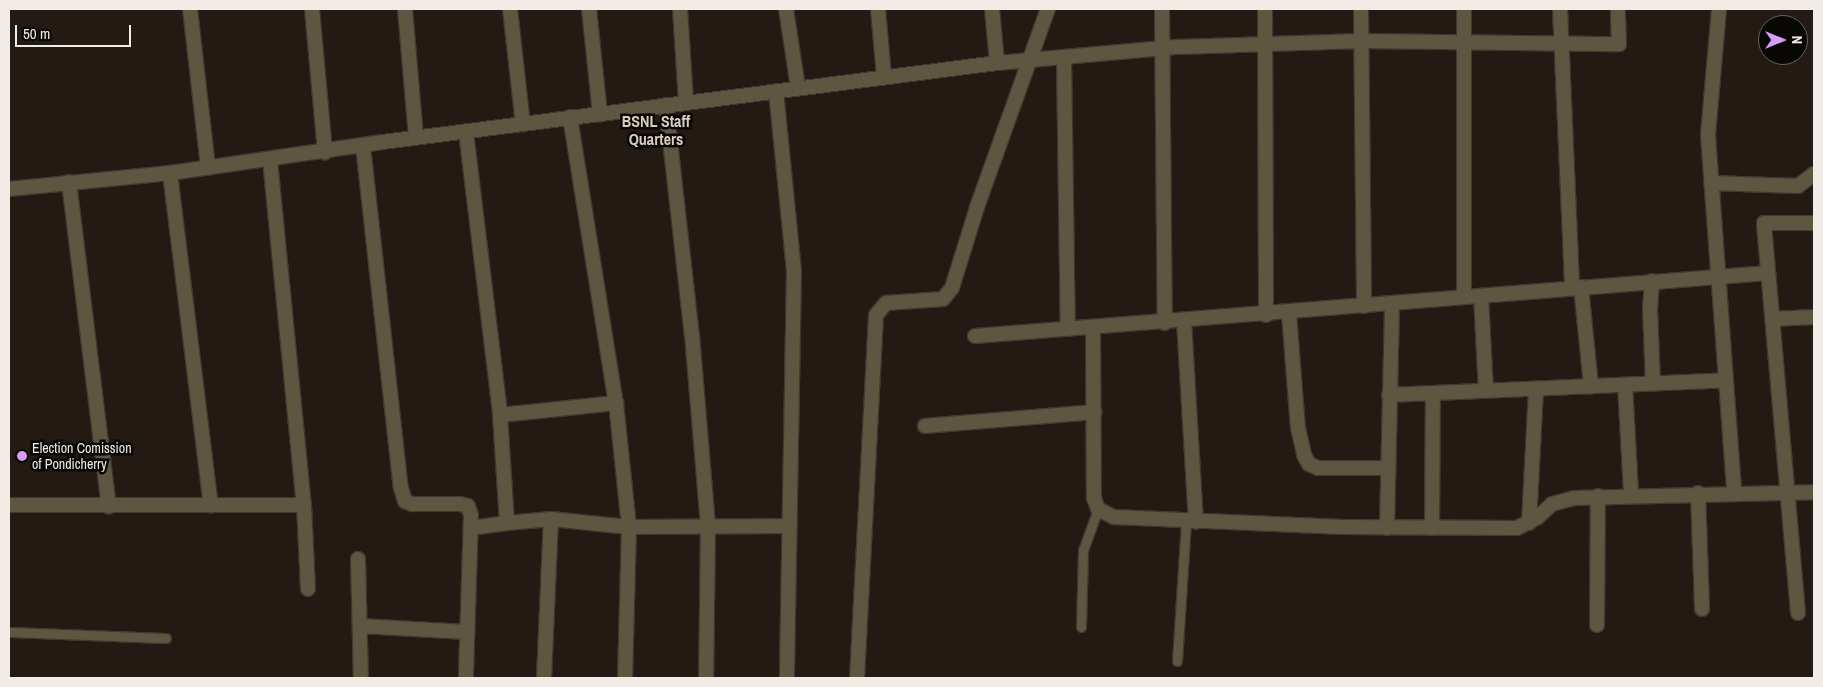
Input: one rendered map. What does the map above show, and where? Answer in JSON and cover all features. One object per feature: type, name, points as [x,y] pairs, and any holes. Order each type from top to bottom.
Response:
[{"type":"street","points":[[190,9],[208,168]]},
{"type":"street","points":[[312,9],[325,152]]},
{"type":"street","points":[[405,9],[416,138]]},
{"type":"street","points":[[510,9],[523,124]]},
{"type":"street","points":[[589,9],[600,114]]},
{"type":"street","points":[[680,9],[686,102]]},
{"type":"street","points":[[786,9],[798,87]]},
{"type":"street","points":[[878,9],[884,76]]},
{"type":"street","points":[[992,9],[997,63]]},
{"type":"street","points":[[857,678],[876,315],[886,303],[943,299],[952,288],[1048,9]]},
{"type":"street","points":[[1162,9],[1165,323]]},
{"type":"street","points":[[1265,9],[1266,315]]},
{"type":"street","points":[[1361,9],[1364,306]]},
{"type":"street","points":[[1464,9],[1464,297]]},
{"type":"street","points":[[1560,9],[1576,287],[1591,386]]},
{"type":"street","points":[[9,189],[170,173],[798,87],[1030,60],[1162,49],[1361,41],[1465,44],[1619,44],[1618,9]]},
{"type":"street","points":[[1719,9],[1708,135],[1734,492]]},
{"type":"street","points":[[1064,58],[1068,329]]},
{"type":"street","points":[[776,91],[794,270],[787,678]]},
{"type":"street","points":[[666,105],[692,336],[708,525],[706,678]]},
{"type":"street","points":[[570,117],[616,403],[629,527],[625,678]]},
{"type":"street","points":[[466,132],[500,415],[507,523]]},
{"type":"street","points":[[363,146],[401,488],[405,501],[412,504],[468,506],[471,528],[466,678]]},
{"type":"street","points":[[270,160],[304,505],[308,589]]},
{"type":"street","points":[[170,173],[211,505]]},
{"type":"street","points":[[1711,183],[1798,186],[1814,174]]},
{"type":"street","points":[[69,182],[109,507]]},
{"type":"street","points":[[1798,614],[1764,223],[1814,223]]},
{"type":"street","points":[[975,336],[1289,314],[1576,287],[1768,273]]},
{"type":"street","points":[[1652,281],[1650,308],[1653,384]]},
{"type":"street","points":[[1481,296],[1486,391]]},
{"type":"street","points":[[1387,528],[1392,303]]},
{"type":"street","points":[[1289,314],[1298,428],[1304,455],[1309,464],[1318,468],[1387,468]]},
{"type":"street","points":[[1772,319],[1814,317]]},
{"type":"street","points":[[1184,321],[1191,522]]},
{"type":"street","points":[[1092,328],[1094,498],[1098,509],[1114,517],[1191,522],[1387,528],[1517,528],[1529,522],[1552,504],[1574,498],[1631,494],[1814,492]]},
{"type":"street","points":[[1389,395],[1726,380]]},
{"type":"street","points":[[1625,385],[1631,494]]},
{"type":"street","points":[[1529,522],[1536,389]]},
{"type":"street","points":[[1432,528],[1434,393]]},
{"type":"street","points":[[500,415],[616,403]]},
{"type":"street","points":[[925,426],[1094,412]]},
{"type":"street","points":[[1698,493],[1702,609]]},
{"type":"street","points":[[1597,625],[1598,496]]},
{"type":"street","points":[[9,505],[109,507],[304,505]]},
{"type":"street","points":[[471,528],[551,520],[629,527],[708,525],[790,526]]},
{"type":"street","points":[[544,678],[551,520]]},
{"type":"street","points":[[358,559],[361,678]]},
{"type":"street","points":[[360,626],[467,632]]},
{"type":"lane","points":[[1082,628],[1083,550],[1098,509]]},
{"type":"lane","points":[[1178,660],[1191,522]]},
{"type":"lane","points":[[9,632],[166,638]]},
{"type":"place","name":"Election Comission of Pondicherry","points":[[22,456]]},
{"type":"district","name":"BSNL Staff Quarters","points":[[656,130]]}]
